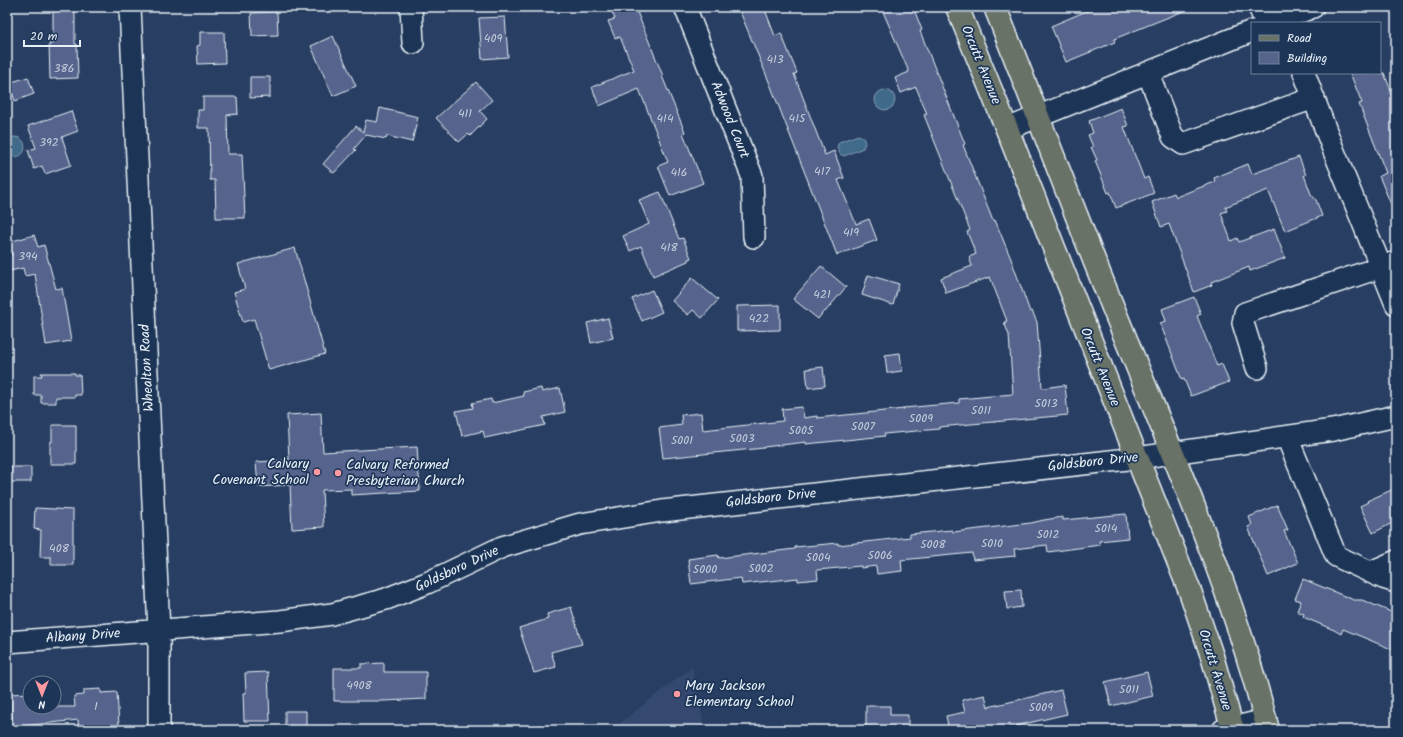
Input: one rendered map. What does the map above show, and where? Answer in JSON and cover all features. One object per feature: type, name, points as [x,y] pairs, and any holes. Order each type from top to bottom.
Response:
[{"type":"main road","name":"Orcutt Avenue","points":[[957,7],[1007,129],[1191,594],[1212,656],[1229,729]]},
{"type":"main road","points":[[995,7],[1109,298],[1211,551],[1246,650],[1267,725]]},
{"type":"street","name":"Whealton Road","points":[[130,7],[159,631],[159,730]]},
{"type":"street","points":[[411,7],[413,43]]},
{"type":"street","name":"Adwood Court","points":[[685,7],[752,176],[754,237]]},
{"type":"street","points":[[1259,7],[1275,22],[1313,7]]},
{"type":"street","points":[[1007,129],[1251,31]]},
{"type":"street","points":[[1148,73],[1173,137],[1183,144],[1314,98]]},
{"type":"street","points":[[1304,74],[1333,149],[1389,264],[1396,304]]},
{"type":"street","points":[[1257,368],[1243,323],[1245,313],[1389,264]]},
{"type":"street","name":"Goldsboro Drive","points":[[159,631],[280,621],[332,614],[386,599],[427,583],[502,547],[580,524],[662,511],[1137,458],[1333,430],[1396,416]]},
{"type":"street","points":[[1288,437],[1336,556],[1396,582]]},
{"type":"street","points":[[1371,572],[1396,561]]},
{"type":"street","name":"Albany Drive","points":[[7,642],[159,631]]},
{"type":"street","points":[[1229,729],[1267,725]]},
{"type":"shaded area","points":[[885,90],[892,93],[895,100],[892,107],[885,110],[878,107],[875,100],[878,93]]},
{"type":"shaded area","points":[[858,135],[863,137],[865,143],[863,148],[844,156],[840,154],[837,147],[839,142]]},
{"type":"shaded area","points":[[15,137],[22,140],[25,147],[22,154],[15,157],[8,154],[5,147],[8,140]]},
{"type":"shaded area","name":"Mary Jackson Elementary School","points":[[692,667],[705,730],[614,730],[621,722]]},
{"type":"building","points":[[53,7],[75,7],[75,44],[77,44],[78,78],[50,79],[49,44],[53,44]]},
{"type":"building","points":[[610,7],[635,7],[685,132],[683,133],[703,183],[670,196],[658,166],[668,162],[639,89],[599,106],[592,87],[634,70],[620,37],[615,38],[608,21],[615,19]]},
{"type":"building","points":[[738,7],[764,7],[775,36],[781,33],[797,73],[794,74],[825,155],[834,151],[844,178],[838,180],[856,224],[869,219],[877,240],[837,255]]},
{"type":"building","points":[[881,7],[913,7],[922,30],[920,31],[965,144],[963,145],[993,221],[995,220],[1011,259],[1030,312],[1032,311],[1037,322],[1042,388],[1065,385],[1068,415],[939,427],[939,429],[884,434],[885,436],[806,444],[806,442],[764,448],[663,458],[659,428],[682,425],[681,415],[701,413],[703,430],[783,421],[782,409],[802,407],[804,418],[817,416],[817,418],[959,403],[959,399],[1013,394],[1009,335],[1004,322],[1007,321],[990,277],[946,293],[941,278],[972,266],[969,257],[976,254],[967,232],[970,230],[924,115],[927,114],[916,87],[901,93],[895,78],[909,72]]},
{"type":"building","points":[[1096,7],[1191,8],[1114,39],[1115,42],[1066,62],[1051,26]]},
{"type":"building","points":[[277,12],[278,35],[252,36],[251,13]]},
{"type":"building","points":[[505,17],[508,57],[482,59],[479,18]]},
{"type":"building","points":[[200,32],[224,32],[225,63],[198,64],[197,46],[200,45]]},
{"type":"building","points":[[333,36],[356,86],[333,96],[311,46]]},
{"type":"building","points":[[1384,73],[1396,108],[1396,216],[1379,176],[1386,173],[1359,104],[1362,103],[1350,74]]},
{"type":"building","points":[[28,77],[34,94],[15,101],[9,83]]},
{"type":"building","points":[[250,77],[270,77],[270,97],[250,98]]},
{"type":"building","points":[[476,82],[492,100],[480,111],[487,119],[470,136],[468,134],[459,142],[436,118]]},
{"type":"building","points":[[203,97],[237,97],[238,114],[227,115],[228,154],[242,154],[245,218],[216,218],[215,180],[210,180],[209,128],[198,128],[198,110],[203,110]]},
{"type":"building","points":[[380,108],[418,117],[412,142],[387,136],[386,139],[366,135],[354,149],[356,150],[334,173],[323,164],[356,126],[363,132],[366,120],[377,122]]},
{"type":"building","points":[[1121,108],[1128,126],[1124,127],[1144,179],[1148,177],[1154,193],[1116,208],[1095,161],[1097,160],[1091,147],[1093,147],[1088,135],[1093,133],[1089,121]]},
{"type":"building","points":[[71,111],[78,131],[62,137],[71,165],[45,174],[42,166],[34,169],[28,150],[36,148],[28,126]]},
{"type":"building","points":[[1299,157],[1311,194],[1316,200],[1322,216],[1285,231],[1268,190],[1225,207],[1227,211],[1221,213],[1231,241],[1237,238],[1239,242],[1274,229],[1285,258],[1250,271],[1249,267],[1211,282],[1212,285],[1194,292],[1169,224],[1161,227],[1152,202],[1174,193],[1176,197],[1215,182],[1214,178],[1248,164],[1252,174]]},
{"type":"building","points":[[660,192],[679,239],[683,238],[691,258],[688,259],[688,261],[653,276],[641,246],[630,251],[623,236],[649,224],[639,200]]},
{"type":"building","points":[[34,235],[38,247],[44,245],[56,289],[62,288],[71,341],[46,345],[35,274],[25,276],[23,268],[10,271],[7,256],[12,255],[9,242]]},
{"type":"building","points":[[295,248],[325,354],[269,370],[254,319],[243,322],[234,292],[245,289],[238,264]]},
{"type":"building","points":[[821,266],[846,287],[818,319],[793,299]]},
{"type":"building","points":[[868,275],[899,284],[893,305],[862,295]]},
{"type":"building","points":[[692,278],[718,300],[702,318],[693,310],[688,315],[672,301]]},
{"type":"building","points":[[652,290],[662,312],[642,321],[632,299]]},
{"type":"building","points":[[1194,297],[1201,314],[1197,316],[1217,366],[1222,364],[1229,382],[1191,396],[1184,379],[1182,380],[1160,323],[1166,321],[1162,309]]},
{"type":"building","points":[[780,305],[780,330],[737,331],[737,306]]},
{"type":"building","points":[[608,318],[613,338],[591,343],[587,323]]},
{"type":"building","points":[[900,353],[902,371],[887,373],[885,355]]},
{"type":"building","points":[[823,367],[825,386],[808,388],[806,369]]},
{"type":"building","points":[[41,373],[75,373],[75,375],[80,375],[81,395],[75,395],[75,397],[56,397],[56,403],[41,403],[41,395],[34,395],[34,376],[42,376]]},
{"type":"building","points":[[541,388],[542,392],[560,388],[565,412],[543,417],[545,425],[485,438],[483,431],[462,436],[456,411],[473,408],[472,403],[491,399],[492,403],[524,396],[523,392]]},
{"type":"building","name":"Calvary Reformed Presbyterian Church","points":[[321,413],[323,452],[417,447],[420,491],[351,495],[351,489],[322,490],[324,527],[292,529],[290,485],[258,487],[256,462],[289,460],[287,415]]},
{"type":"building","points":[[52,425],[76,425],[76,464],[50,464]]},
{"type":"building","points":[[10,467],[31,467],[31,482],[10,482]]},
{"type":"building","points":[[1396,488],[1396,521],[1373,533],[1360,506],[1368,502],[1367,501]]},
{"type":"building","points":[[1277,505],[1288,530],[1284,531],[1298,563],[1268,576],[1248,527],[1252,525],[1249,517]]},
{"type":"building","points":[[35,508],[73,510],[73,565],[51,565],[51,557],[40,557],[41,530],[34,529]]},
{"type":"building","points":[[1126,514],[1128,538],[1099,541],[1100,545],[1048,552],[1047,545],[1014,549],[1015,556],[973,560],[972,553],[901,560],[902,571],[877,574],[876,566],[861,568],[861,566],[817,570],[818,579],[798,581],[798,578],[742,584],[741,578],[691,584],[688,559],[718,555],[719,558],[795,549],[795,547],[838,543],[838,545],[910,537],[910,534],[952,530],[953,532],[1031,523],[1063,517],[1063,520]]},
{"type":"building","points":[[1303,579],[1354,600],[1362,600],[1396,614],[1396,651],[1343,629],[1341,634],[1303,617],[1304,614],[1297,611],[1301,601],[1295,599]]},
{"type":"building","points":[[1021,590],[1022,607],[1007,609],[1005,591]]},
{"type":"building","points":[[571,607],[582,644],[551,652],[556,667],[534,673],[519,628],[548,619],[547,614]]},
{"type":"building","points":[[384,663],[384,672],[426,672],[426,699],[334,701],[334,668],[361,668],[361,664]]},
{"type":"building","points":[[268,672],[270,721],[244,721],[243,693],[246,693],[245,673]]},
{"type":"building","points":[[1147,672],[1153,696],[1111,706],[1105,682]]},
{"type":"building","points":[[101,689],[101,693],[117,692],[119,726],[79,730],[78,720],[13,727],[10,694],[22,693],[22,715],[62,715],[62,707],[75,707],[74,696],[84,695],[84,690]]},
{"type":"building","points":[[1061,690],[1067,714],[998,730],[949,730],[946,716],[965,712],[962,700],[985,695],[988,707]]},
{"type":"building","points":[[866,706],[890,706],[890,715],[908,715],[908,730],[866,730]]},
{"type":"building","points":[[285,711],[306,711],[306,730],[285,729]]},
{"type":"place","name":"Calvary Covenant School","points":[[317,472]]},
{"type":"place","name":"Calvary Reformed Presbyterian Church","points":[[338,473]]},
{"type":"place","name":"Mary Jackson Elementary School","points":[[677,694]]}]
